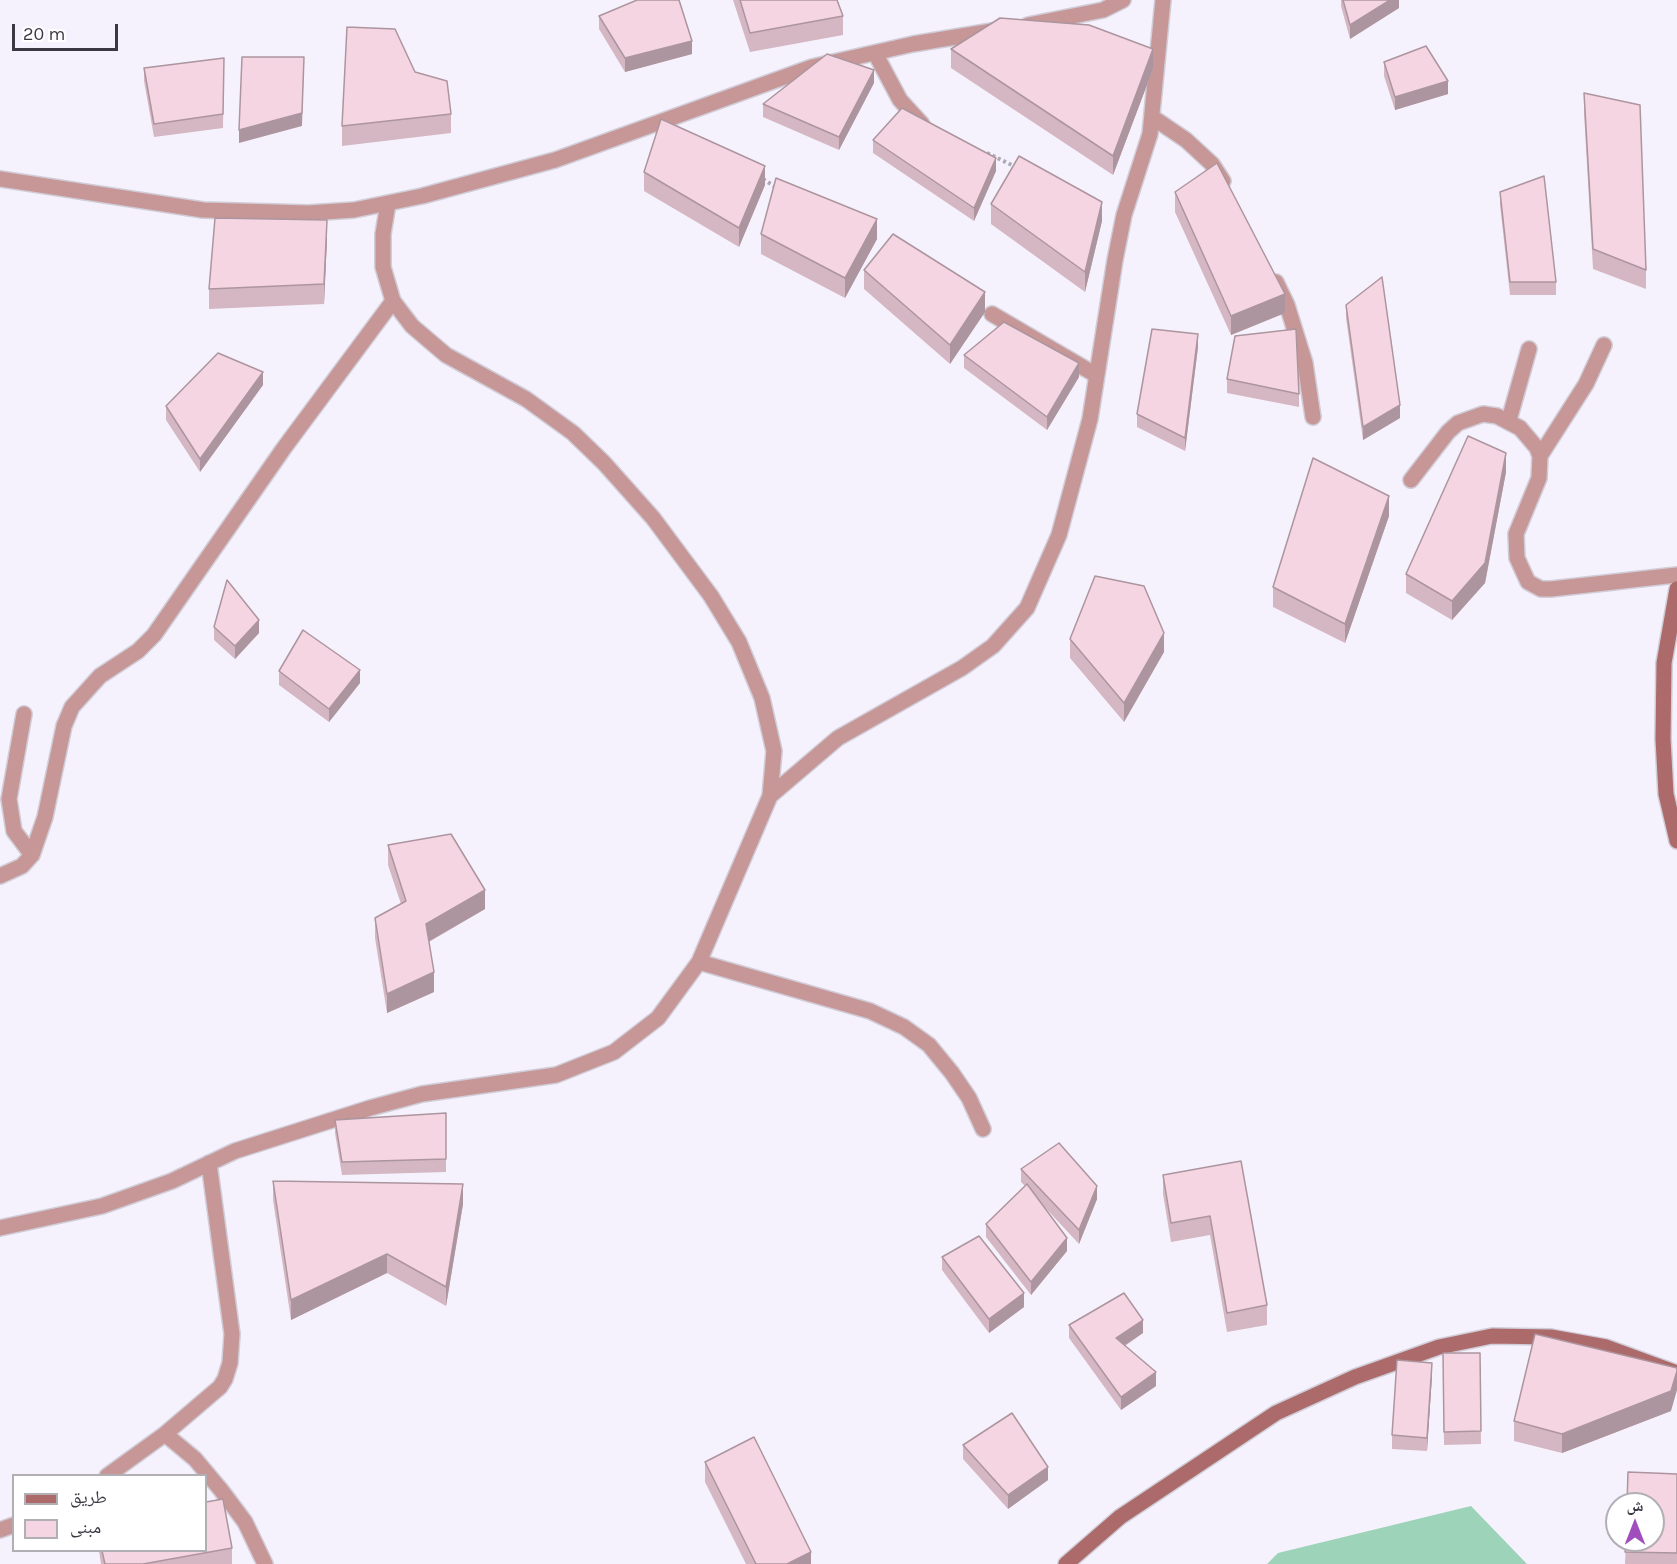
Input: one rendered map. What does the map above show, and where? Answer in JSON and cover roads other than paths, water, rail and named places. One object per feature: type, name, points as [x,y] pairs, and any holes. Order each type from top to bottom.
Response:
[{"type":"main road","points":[[1677,589],[1664,663],[1663,739],[1666,794],[1677,841]]},
{"type":"main road","points":[[1066,1564],[1120,1517],[1276,1413],[1355,1377],[1439,1347],[1492,1336],[1551,1337],[1606,1347],[1677,1372]]},
{"type":"street","points":[[0,179],[130,201],[203,210],[308,213],[388,204],[555,160],[812,67],[1103,10],[1123,0]]},
{"type":"street","points":[[770,796],[838,738],[962,668],[993,646],[1027,608],[1059,535],[1090,419],[1124,215],[1146,150],[1152,117],[1163,0]]},
{"type":"street","points":[[875,53],[900,100],[923,125]]},
{"type":"street","points":[[1152,117],[1186,140],[1212,164],[1233,196]]},
{"type":"street","points":[[0,1228],[102,1206],[172,1181],[235,1150],[370,1108],[422,1094],[556,1075],[614,1052],[658,1018],[699,962],[770,796],[774,751],[762,698],[739,642],[684,557],[611,471],[573,433],[526,399],[446,356],[412,326],[393,301],[383,267],[382,234],[388,204]]},
{"type":"street","points":[[1268,265],[1287,305],[1305,363],[1312,417]]},
{"type":"street","points":[[0,876],[22,866],[32,855],[45,817],[64,726],[72,707],[100,676],[138,651],[154,635],[284,448],[393,301]]},
{"type":"street","points":[[992,314],[1096,375]]},
{"type":"street","points":[[1540,456],[1570,412],[1604,345]]},
{"type":"street","points":[[1509,420],[1529,349]]},
{"type":"street","points":[[1411,480],[1448,432],[1458,423],[1483,414],[1509,420],[1532,441],[1540,456],[1539,478],[1516,534],[1517,558],[1528,582],[1541,589],[1551,589],[1677,575]]},
{"type":"street","points":[[24,714],[9,799],[14,831],[32,855]]},
{"type":"street","points":[[699,962],[870,1011],[904,1027],[929,1045],[952,1073],[969,1098],[983,1129]]},
{"type":"street","points":[[110,1474],[165,1434],[220,1387],[230,1363],[232,1334],[209,1163]]},
{"type":"street","points":[[165,1434],[195,1459],[221,1490],[244,1522],[265,1564]]}]
